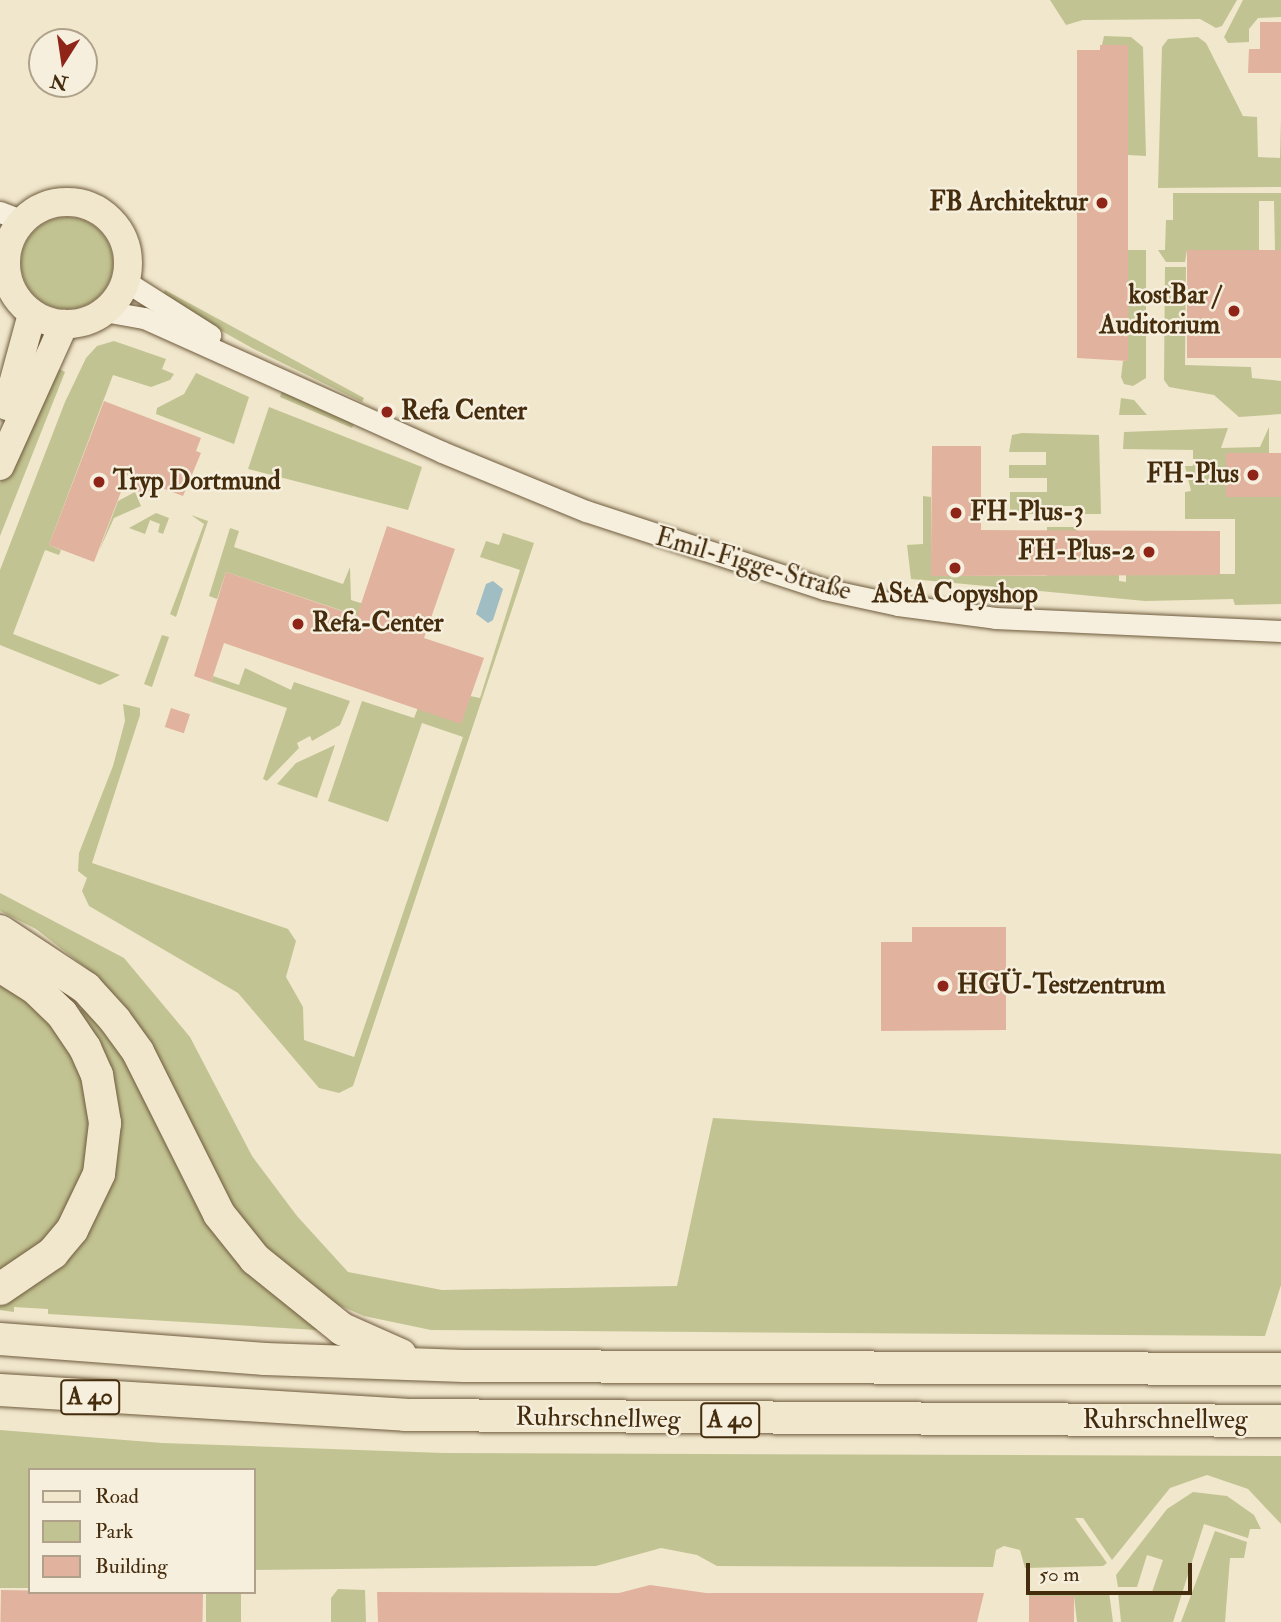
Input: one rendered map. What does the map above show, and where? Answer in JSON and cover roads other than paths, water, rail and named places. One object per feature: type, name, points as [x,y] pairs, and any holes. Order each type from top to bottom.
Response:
[{"type":"highway","points":[[0,931],[86,988],[115,1020],[138,1052],[219,1214],[271,1275],[321,1314],[374,1346],[412,1359],[464,1366]]},
{"type":"highway","points":[[0,967],[35,988],[62,1014],[85,1048],[97,1075],[105,1123],[99,1174],[72,1230],[53,1253],[0,1289]]},
{"type":"highway","name":"Ruhrschnellweg","points":[[0,1339],[265,1359],[464,1366],[1281,1369]]},
{"type":"highway","name":"Ruhrschnellweg","points":[[0,1390],[418,1416],[1281,1421]]},
{"type":"main road","points":[[0,466],[45,358],[64,324],[32,314],[9,285],[4,244],[12,216],[48,205],[68,203],[105,216],[124,243],[125,281],[104,312]]},
{"type":"main road","name":"Emil-Figge-Straße","points":[[64,324],[87,321],[104,312]]},
{"type":"main road","points":[[0,428],[32,314]]},
{"type":"street","name":"Emil-Figge-Straße","points":[[125,281],[259,366]]},
{"type":"street","name":"Emil-Figge-Straße","points":[[104,312],[144,318],[259,366],[535,491],[643,533],[824,589],[898,605],[995,618],[1281,631]]},
{"type":"water","points":[[493,581],[503,589],[493,620],[488,623],[476,614],[486,584]]},
{"type":"place","name":"FB Architektur","points":[[1102,203]]},
{"type":"place","name":"kostBar / Auditorium","points":[[1234,311]]},
{"type":"place","name":"Refa Center","points":[[387,412]]},
{"type":"place","name":"FH-Plus","points":[[1253,475]]},
{"type":"place","name":"Tryp Dortmund","points":[[99,482]]},
{"type":"place","name":"FH-Plus-3","points":[[956,513]]},
{"type":"place","name":"FH-Plus-2","points":[[1149,552]]},
{"type":"place","name":"AStA Copyshop","points":[[955,568]]},
{"type":"place","name":"Refa-Center","points":[[298,624]]},
{"type":"place","name":"HGÜ-Testzentrum","points":[[943,986]]}]
